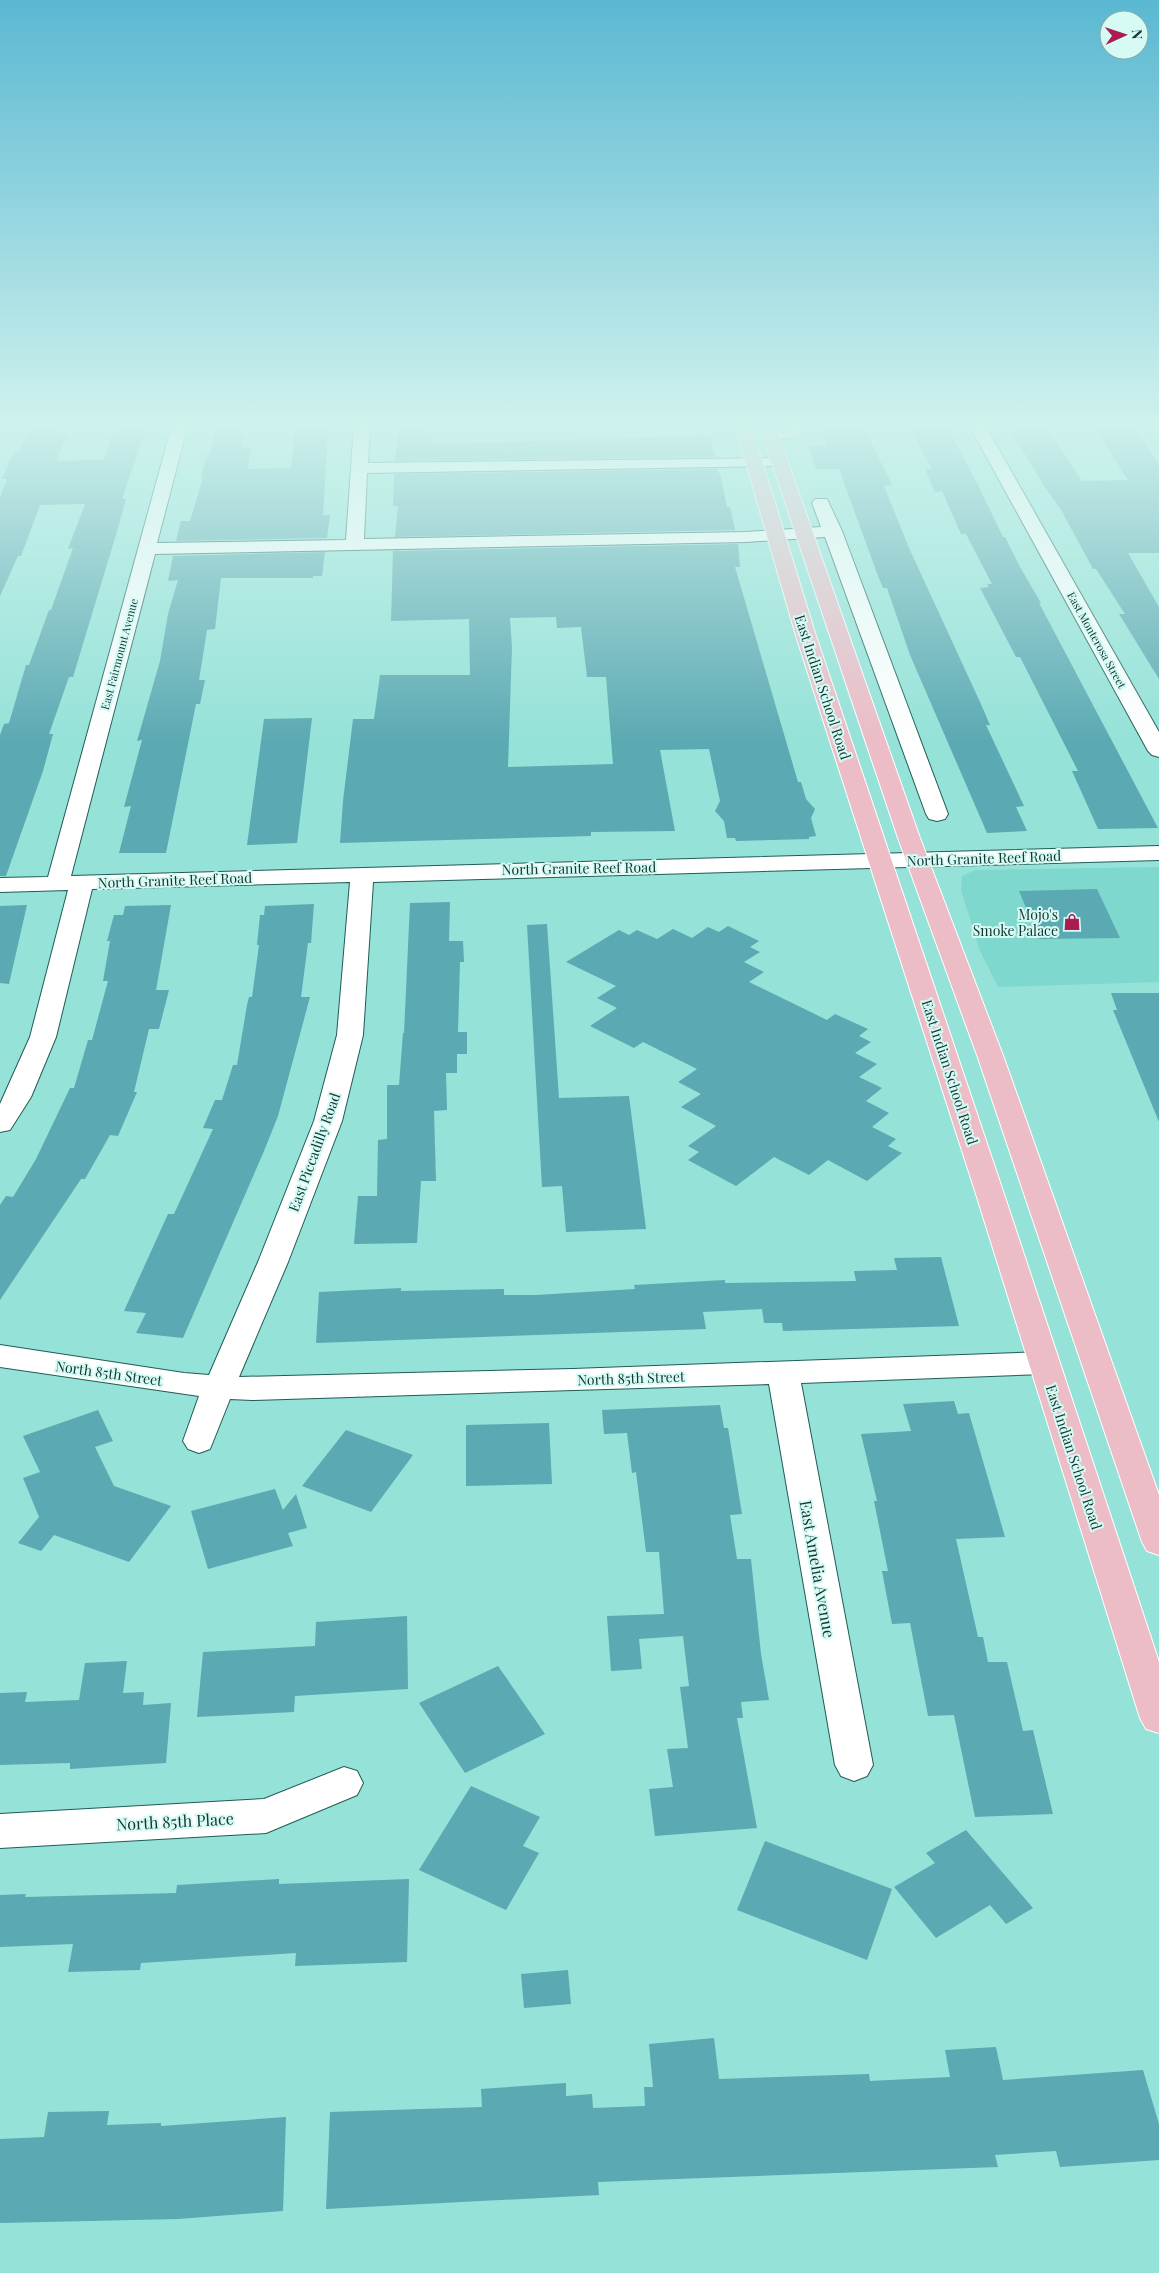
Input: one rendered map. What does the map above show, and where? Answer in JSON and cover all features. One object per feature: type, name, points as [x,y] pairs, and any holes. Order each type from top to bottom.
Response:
[{"type":"main road","name":"East Indian School Road","points":[[775,531],[880,861],[1159,1718]]},
{"type":"main road","points":[[803,533],[896,799],[991,1058],[1159,1542]]},
{"type":"street","name":"East Fairmount Avenue","points":[[0,1124],[18,1096],[43,1038],[70,883],[151,531]]},
{"type":"street","points":[[355,544],[356,531]]},
{"type":"street","points":[[146,549],[776,535],[831,531]]},
{"type":"street","points":[[832,531],[934,806],[896,799]]},
{"type":"street","name":"East Monterosa Street","points":[[1036,531],[1159,751]]},
{"type":"street","name":"North Granite Reef Road","points":[[0,885],[1159,853]]},
{"type":"street","name":"East Piccadilly Road","points":[[220,1387],[270,1270],[328,1121],[342,1074],[350,1035],[362,874]]},
{"type":"street","name":"North 85th Street","points":[[0,1356],[164,1381],[252,1389],[1043,1363]]},
{"type":"street","name":"East Amelia Avenue","points":[[783,1372],[854,1765]]},
{"type":"street","points":[[199,1441],[220,1387]]},
{"type":"street","name":"North 85th Place","points":[[0,1831],[266,1816],[344,1783]]},
{"type":"shaded area","points":[[1159,867],[1159,982],[998,987],[980,951],[961,890],[962,876],[976,870]]},
{"type":"building","points":[[0,531],[30,531],[21,556],[18,556],[0,596]]},
{"type":"building","points":[[75,531],[117,531],[73,677],[69,677],[49,734],[53,734],[43,771],[6,876],[0,876],[0,735],[4,724],[9,723],[26,665],[29,665],[73,548],[68,549]]},
{"type":"building","points":[[178,531],[328,531],[327,538],[176,541]]},
{"type":"building","points":[[396,531],[683,531],[395,537]]},
{"type":"building","points":[[862,531],[902,531],[990,725],[986,725],[1024,806],[1016,807],[1027,831],[987,833],[910,655],[887,588],[883,588]]},
{"type":"building","points":[[960,531],[1000,531],[1003,537],[1005,537],[1158,828],[1098,829],[1072,771],[1078,771],[1020,657],[1016,657],[980,588],[989,587],[987,584],[992,584],[966,534],[961,534]]},
{"type":"building","points":[[1072,531],[1159,531],[1159,553],[1128,553],[1159,607],[1159,679],[1119,614],[1125,614],[1096,569],[1093,569]]},
{"type":"building","points":[[738,544],[740,567],[735,567],[798,782],[801,782],[806,799],[815,809],[811,818],[816,836],[809,837],[809,839],[736,841],[735,838],[727,838],[724,821],[715,811],[720,801],[709,749],[660,750],[675,831],[591,832],[591,836],[340,843],[353,719],[374,719],[380,675],[470,675],[469,619],[391,621],[393,551]],"holes":[[[556,617],[557,628],[581,627],[587,677],[606,677],[613,764],[508,767],[512,647],[510,618]]]},
{"type":"building","points":[[325,552],[322,576],[313,576],[313,578],[221,578],[215,629],[207,630],[199,680],[205,680],[200,704],[196,704],[166,853],[119,853],[131,806],[124,807],[142,740],[137,741],[160,661],[168,614],[178,580],[168,581],[173,556]]},
{"type":"building","points":[[312,718],[297,843],[247,845],[264,719]]},
{"type":"building","name":"Mojo's Smoke Palace","points":[[1097,889],[1120,938],[1039,939],[1019,891]]},
{"type":"building","points":[[450,902],[449,941],[463,941],[464,962],[460,962],[458,1032],[467,1032],[467,1054],[457,1054],[457,1073],[446,1073],[447,1110],[434,1111],[436,1181],[421,1181],[417,1243],[354,1244],[358,1196],[377,1196],[378,1140],[387,1139],[387,1085],[399,1085],[404,1033],[410,903]]},
{"type":"building","points":[[314,904],[311,943],[308,943],[301,997],[310,997],[278,1116],[264,1151],[183,1338],[136,1333],[146,1313],[124,1311],[168,1214],[174,1214],[213,1129],[203,1128],[215,1100],[222,1100],[233,1065],[237,1065],[247,1005],[249,997],[252,997],[259,945],[257,945],[260,915],[264,915],[265,906]]},
{"type":"building","points":[[27,905],[9,984],[0,983],[0,906]]},
{"type":"building","points":[[171,905],[156,990],[169,990],[159,1029],[149,1029],[134,1092],[137,1092],[118,1136],[110,1135],[85,1179],[81,1179],[0,1300],[0,1205],[6,1196],[13,1197],[36,1159],[70,1088],[74,1088],[88,1040],[92,1040],[108,981],[103,981],[110,941],[107,941],[114,915],[123,915],[125,906]]},
{"type":"building","points":[[547,924],[559,1098],[629,1096],[646,1229],[566,1232],[562,1186],[542,1187],[527,925]]},
{"type":"building","points":[[728,926],[759,941],[750,947],[760,952],[744,962],[764,972],[749,982],[827,1020],[835,1014],[868,1029],[859,1036],[871,1042],[855,1053],[877,1064],[859,1077],[882,1088],[866,1101],[889,1113],[872,1127],[896,1139],[888,1146],[902,1153],[867,1181],[828,1160],[809,1175],[774,1157],[736,1186],[688,1160],[699,1152],[688,1146],[716,1126],[681,1107],[701,1094],[678,1082],[697,1069],[643,1042],[634,1048],[590,1026],[617,1008],[597,998],[616,986],[566,962],[619,930],[629,935],[637,930],[657,939],[673,929],[692,938],[708,927],[719,932]]},
{"type":"building","points":[[1111,993],[1159,993],[1159,1122],[1113,1010],[1117,1010]]},
{"type":"building","points":[[941,1257],[959,1326],[783,1331],[782,1323],[764,1323],[762,1309],[703,1312],[706,1329],[316,1343],[319,1292],[401,1288],[401,1291],[504,1289],[504,1295],[536,1295],[635,1289],[634,1285],[725,1280],[725,1283],[856,1281],[854,1271],[897,1270],[894,1258]]},
{"type":"building","points":[[954,1401],[958,1414],[969,1413],[1005,1537],[956,1539],[978,1637],[983,1637],[988,1662],[1007,1662],[1023,1731],[1033,1730],[1053,1814],[975,1817],[954,1715],[928,1716],[910,1623],[892,1624],[882,1571],[888,1571],[874,1501],[877,1501],[861,1434],[911,1431],[903,1404]]},
{"type":"building","points":[[720,1405],[724,1428],[728,1428],[742,1514],[730,1515],[737,1559],[751,1559],[761,1654],[769,1700],[741,1702],[743,1718],[737,1718],[757,1828],[655,1836],[649,1789],[673,1787],[667,1749],[688,1748],[680,1687],[689,1686],[683,1636],[639,1639],[642,1669],[611,1671],[607,1616],[664,1614],[659,1552],[646,1552],[636,1472],[632,1473],[627,1433],[604,1434],[602,1410]]},
{"type":"building","points":[[98,1410],[113,1441],[95,1447],[114,1486],[171,1506],[129,1562],[54,1535],[41,1551],[18,1543],[39,1517],[23,1478],[40,1472],[23,1436]]},
{"type":"building","points":[[549,1423],[552,1484],[466,1486],[466,1425]]},
{"type":"building","points":[[346,1430],[413,1455],[371,1512],[302,1486]]},
{"type":"building","points":[[275,1489],[283,1510],[296,1494],[307,1528],[288,1533],[293,1546],[208,1569],[191,1511]]},
{"type":"building","points":[[407,1616],[408,1689],[295,1696],[294,1712],[197,1717],[203,1652],[315,1646],[316,1622]]},
{"type":"building","points":[[127,1661],[123,1693],[144,1692],[143,1705],[171,1703],[166,1763],[70,1769],[70,1763],[0,1765],[0,1693],[27,1692],[25,1702],[79,1700],[85,1663]]},
{"type":"building","points":[[498,1666],[545,1734],[465,1773],[419,1703]]},
{"type":"building","points":[[471,1786],[540,1817],[523,1846],[539,1853],[506,1910],[419,1870]]},
{"type":"building","points":[[966,1830],[1033,1908],[1006,1924],[990,1905],[936,1938],[894,1887],[935,1863],[926,1853]]},
{"type":"building","points":[[765,1841],[892,1889],[867,1960],[737,1910]]},
{"type":"building","points":[[279,1879],[279,1884],[409,1879],[407,1962],[295,1966],[296,1953],[141,1963],[140,1970],[68,1972],[73,1944],[0,1947],[0,1895],[26,1894],[25,1897],[176,1893],[177,1885]]},
{"type":"building","points":[[568,1970],[571,2004],[524,2008],[521,1974]]},
{"type":"building","points":[[714,2038],[719,2079],[869,2074],[870,2081],[950,2077],[945,2050],[996,2047],[1003,2080],[1143,2070],[1159,2124],[1159,2160],[1060,2167],[1056,2151],[995,2155],[998,2167],[598,2182],[599,2195],[326,2209],[330,2112],[482,2107],[481,2089],[566,2083],[566,2096],[592,2094],[593,2108],[645,2106],[644,2087],[653,2087],[649,2044]]},
{"type":"building","points":[[109,2111],[107,2125],[161,2123],[161,2126],[286,2117],[283,2211],[178,2219],[0,2223],[0,2139],[44,2137],[48,2112]]},
{"type":"place","name":"Mojo's Smoke Palace","points":[[1072,922]]}]
